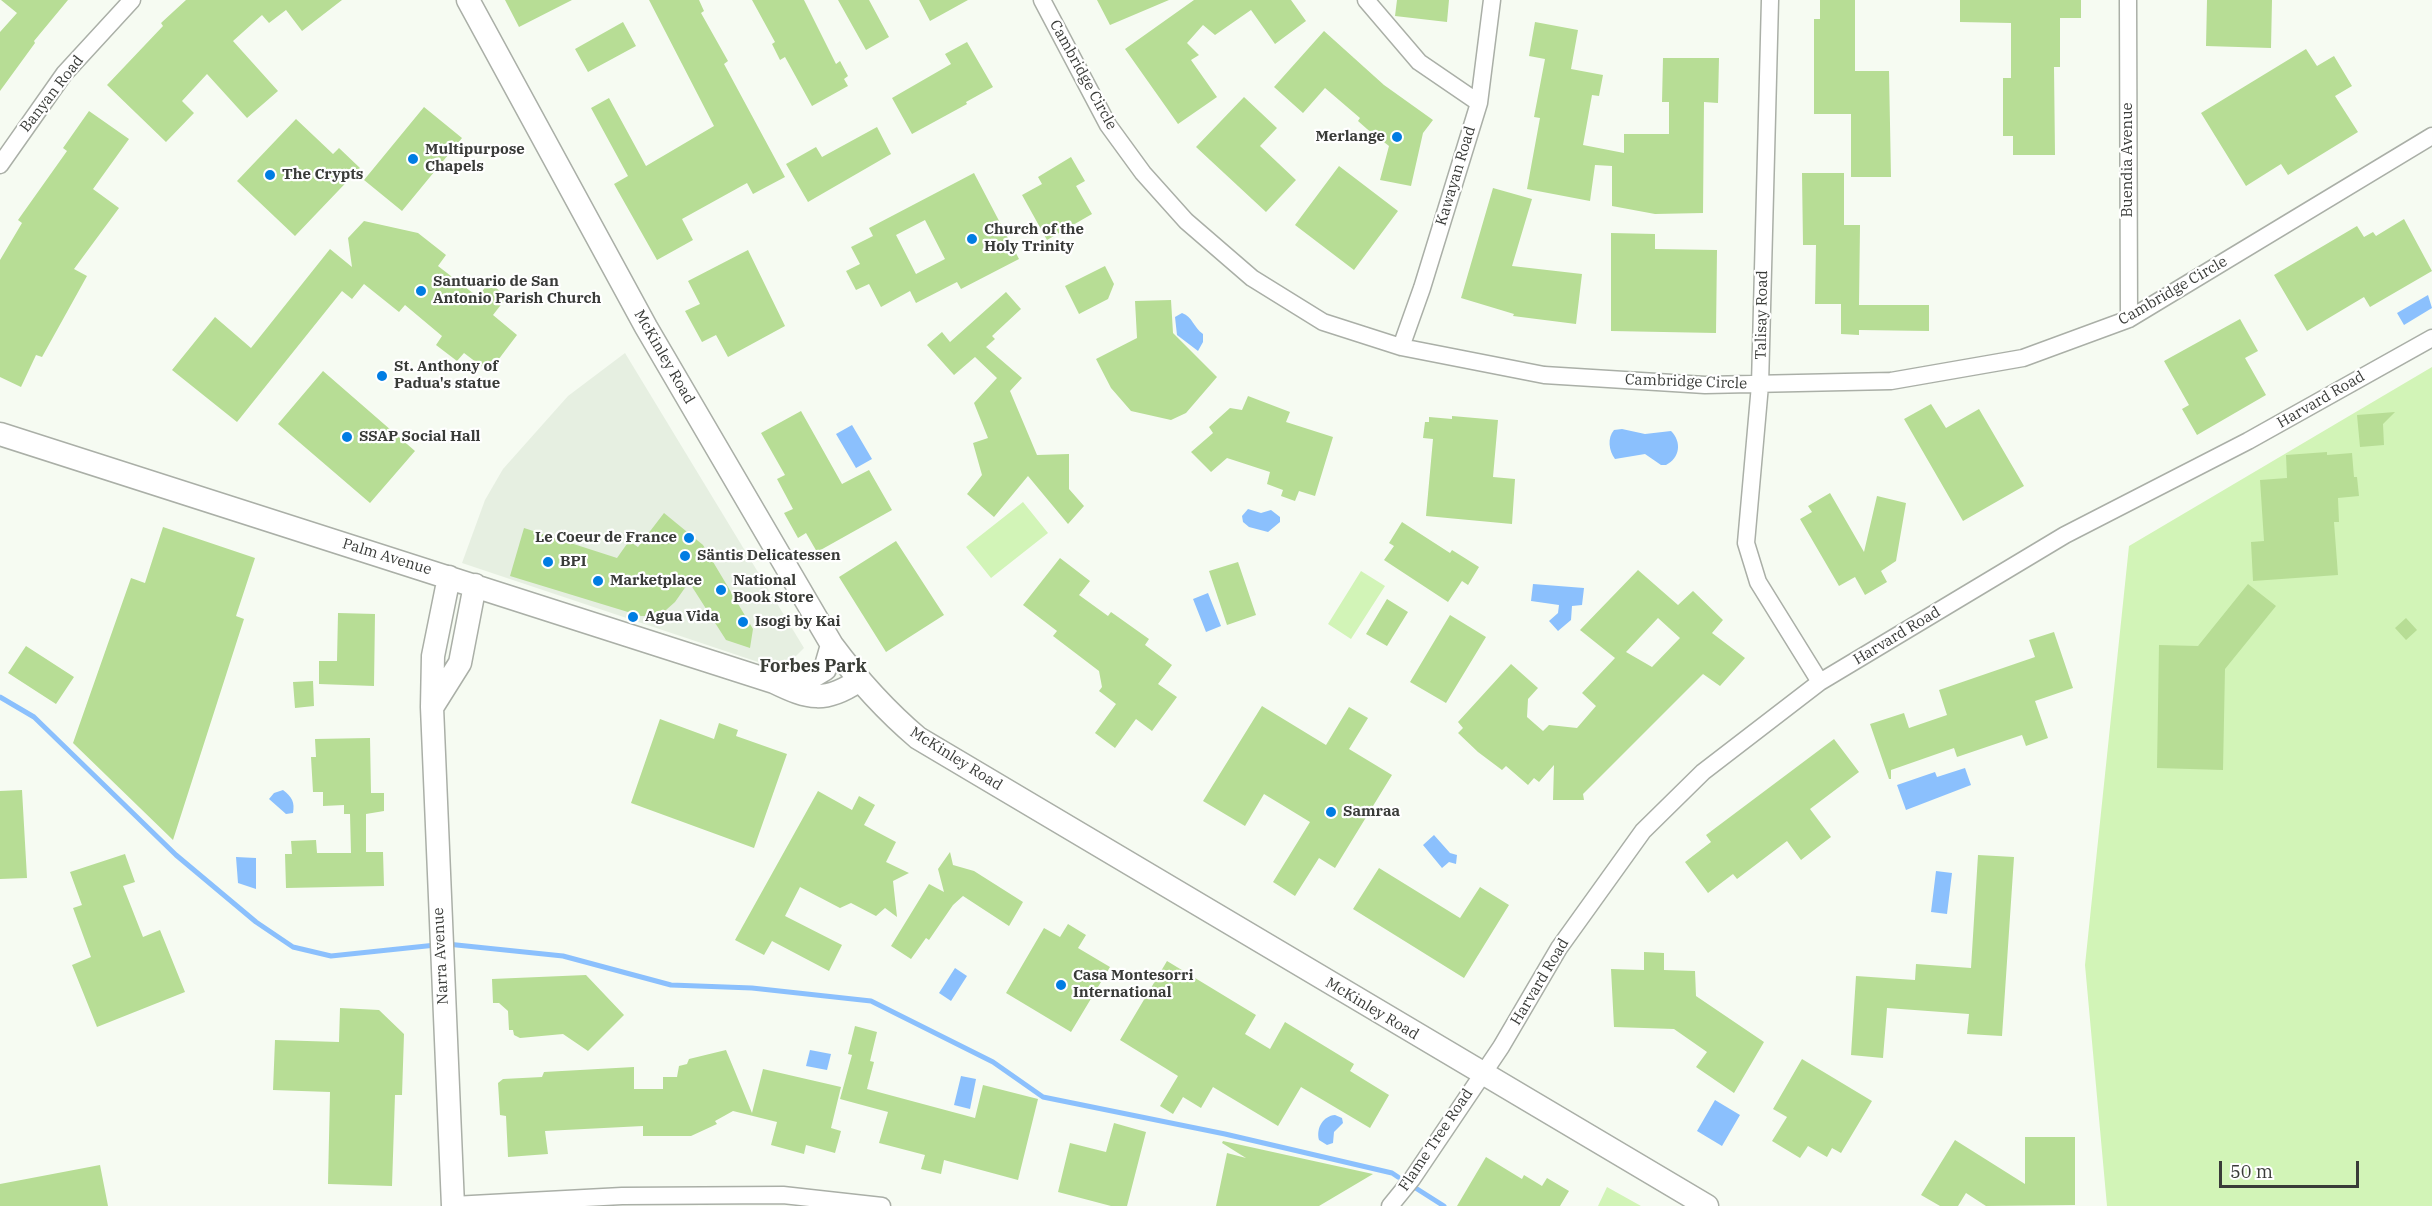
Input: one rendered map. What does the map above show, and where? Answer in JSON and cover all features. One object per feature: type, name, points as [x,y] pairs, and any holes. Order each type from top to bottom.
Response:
[{"type":"main road","name":"McKinley Road","points":[[468,0],[646,327],[832,645],[858,681],[918,738],[1707,1206]]},
{"type":"main road","name":"Palm Avenue","points":[[0,434],[774,682],[795,692],[821,698],[842,692],[858,681]]},
{"type":"main road","name":"Narra Avenue","points":[[449,577],[434,656],[432,707],[453,1206]]},
{"type":"main road","points":[[432,707],[460,663],[475,585]]},
{"type":"main road","name":"Palm Avenue","points":[[774,682],[810,678],[825,669],[832,645]]},
{"type":"street","name":"Banyan Road","points":[[1,160],[64,74],[132,0]]},
{"type":"street","name":"Cambridge Circle","points":[[1042,0],[1108,125],[1143,173],[1186,221],[1252,278],[1323,322],[1401,347],[1544,375],[1705,385],[1891,381],[2012,360],[2128,320],[2432,136]]},
{"type":"street","points":[[1366,0],[1419,63],[1479,103]]},
{"type":"street","name":"Kawayan Road","points":[[1401,347],[1422,288],[1479,103],[1492,0]]},
{"type":"street","name":"Talisay Road","points":[[1770,0],[1760,384],[1746,543],[1758,582],[1820,682]]},
{"type":"street","name":"Buendia Avenue","points":[[2128,0],[2128,320]]},
{"type":"street","name":"Harvard Road","points":[[1482,1074],[1559,948],[1643,831],[1703,772],[1820,682],[2066,535],[2248,441],[2432,338]]},
{"type":"street","name":"Flame Tree Road","points":[[1390,1206],[1412,1179],[1482,1074]]},
{"type":"street","points":[[453,1206],[622,1196],[783,1195],[882,1206]]},
{"type":"shaded area","points":[[625,353],[804,648],[782,670],[462,563],[485,500],[503,469],[568,396]]},
{"type":"green space","points":[[2432,367],[2432,1206],[2107,1206],[2085,965],[2129,546]]},
{"type":"green space","points":[[1023,502],[1048,533],[991,578],[966,547]]},
{"type":"green space","points":[[1361,571],[1385,586],[1351,639],[1328,624]]},
{"type":"green space","points":[[1607,1187],[1641,1206],[1598,1206]]},
{"type":"water","points":[[2428,295],[2432,308],[2404,325],[2397,313]]},
{"type":"water","points":[[1182,313],[1189,317],[1203,334],[1203,342],[1198,351],[1177,335],[1175,317]]},
{"type":"water","points":[[852,425],[872,459],[856,468],[836,434]]},
{"type":"water","points":[[1622,429],[1645,434],[1671,431],[1677,440],[1677,454],[1666,465],[1661,465],[1645,454],[1615,459],[1610,448],[1610,437],[1614,430]]},
{"type":"water","points":[[1248,509],[1261,513],[1271,510],[1280,517],[1280,522],[1268,532],[1249,527],[1243,522],[1242,516]]},
{"type":"water","points":[[1533,584],[1584,588],[1582,605],[1572,606],[1571,620],[1558,631],[1549,621],[1558,613],[1559,605],[1531,601]]},
{"type":"water","points":[[1208,593],[1221,626],[1206,632],[1193,599]]},
{"type":"water","points":[[1965,768],[1971,785],[1906,810],[1897,785],[1935,772],[1937,777]]},
{"type":"water","points":[[283,790],[292,800],[293,813],[286,814],[269,799],[274,793]]},
{"type":"water","points":[[1434,835],[1450,853],[1457,855],[1456,864],[1449,862],[1442,868],[1423,845]]},
{"type":"water","points":[[236,857],[256,858],[256,889],[238,883]]},
{"type":"water","points":[[1936,871],[1952,873],[1947,914],[1931,912]]},
{"type":"water","points":[[955,968],[967,976],[951,1001],[939,993]]},
{"type":"water","points":[[810,1050],[831,1054],[827,1070],[806,1066]]},
{"type":"water","points":[[961,1076],[976,1079],[970,1109],[954,1105]]},
{"type":"water","points":[[1715,1100],[1740,1115],[1722,1146],[1697,1131]]},
{"type":"water","points":[[1335,1115],[1342,1118],[1343,1123],[1334,1132],[1333,1143],[1327,1145],[1319,1140],[1320,1127],[1324,1120]]},
{"type":"building","points":[[1,0],[68,0],[34,41],[35,43],[0,91],[0,32],[17,13]]},
{"type":"building","points":[[186,0],[342,0],[302,31],[286,10],[269,23],[262,15],[233,41],[278,91],[247,118],[207,74],[182,101],[194,113],[166,142],[107,85],[163,26],[161,23]]},
{"type":"building","points":[[505,0],[572,0],[519,27]]},
{"type":"building","points":[[649,0],[699,0],[704,11],[701,13],[728,61],[724,64],[785,177],[753,194],[747,183],[682,219],[693,240],[657,260],[614,184],[628,176],[591,108],[609,98],[646,166],[714,126]]},
{"type":"building","points":[[752,0],[804,0],[836,64],[840,61],[848,76],[844,79],[848,86],[812,106],[785,57],[780,60],[772,44],[775,42]]},
{"type":"building","points":[[838,0],[869,0],[889,37],[866,50]]},
{"type":"building","points":[[919,0],[968,0],[930,21]]},
{"type":"building","points":[[1097,0],[1169,0],[1110,25]]},
{"type":"building","points":[[1194,0],[1291,0],[1306,21],[1275,44],[1251,10],[1215,35],[1203,25],[1187,43],[1199,55],[1191,60],[1217,97],[1178,124],[1125,49]]},
{"type":"building","points":[[1397,0],[1449,0],[1447,22],[1395,16]]},
{"type":"building","points":[[1820,0],[1855,0],[1855,71],[1889,71],[1891,177],[1851,177],[1851,114],[1814,114],[1814,19],[1820,19]]},
{"type":"building","points":[[1960,0],[2081,0],[2081,18],[2060,18],[2060,67],[2054,67],[2055,155],[2013,155],[2013,136],[2003,136],[2003,78],[2011,78],[2011,23],[1960,22]]},
{"type":"building","points":[[2207,0],[2272,0],[2271,48],[2206,46]]},
{"type":"building","points":[[623,22],[636,46],[588,72],[575,49]]},
{"type":"building","points":[[1535,22],[1578,30],[1571,69],[1603,75],[1599,96],[1592,95],[1583,145],[1624,153],[1624,134],[1669,134],[1669,102],[1662,102],[1663,58],[1719,58],[1718,103],[1704,102],[1703,213],[1655,214],[1612,206],[1612,166],[1595,165],[1590,201],[1527,189],[1540,118],[1534,117],[1545,59],[1529,56]]},
{"type":"building","points":[[1324,31],[1384,85],[1433,120],[1423,133],[1411,186],[1380,180],[1389,146],[1358,121],[1360,118],[1325,88],[1303,113],[1274,87]]},
{"type":"building","points":[[967,42],[993,87],[912,134],[892,98],[951,64],[945,54]]},
{"type":"building","points":[[2306,49],[2317,66],[2334,56],[2352,86],[2335,96],[2358,132],[2288,175],[2281,164],[2246,186],[2201,113]]},
{"type":"building","points":[[1244,97],[1277,128],[1260,146],[1296,180],[1266,212],[1196,147]]},
{"type":"building","name":"Multipurpose Chapels","points":[[424,107],[462,138],[402,211],[364,180]]},
{"type":"building","points":[[89,111],[129,139],[93,189],[119,208],[74,269],[87,276],[42,357],[36,355],[21,387],[0,377],[0,260],[22,223],[18,220],[67,151],[63,148]]},
{"type":"building","name":"The Crypts","points":[[296,119],[333,154],[339,148],[360,168],[295,236],[237,181]]},
{"type":"building","points":[[877,127],[891,154],[808,202],[786,164],[816,147],[822,157]]},
{"type":"building","points":[[1071,157],[1085,181],[1076,186],[1092,214],[1047,240],[1022,195],[1042,184],[1038,177]]},
{"type":"building","points":[[1339,166],[1398,211],[1354,270],[1295,225]]},
{"type":"building","points":[[974,173],[1019,259],[961,289],[957,282],[916,303],[910,291],[881,307],[869,284],[856,290],[846,271],[860,264],[851,247],[873,236],[869,228]],"holes":[[[925,220],[945,259],[916,274],[896,235]]]},
{"type":"building","points":[[1802,173],[1844,173],[1844,225],[1860,225],[1859,305],[1929,305],[1929,331],[1859,330],[1859,335],[1841,334],[1841,304],[1815,304],[1816,245],[1803,245]]},
{"type":"building","points":[[1493,188],[1532,199],[1512,266],[1582,274],[1576,324],[1513,316],[1514,314],[1461,298]]},
{"type":"building","points":[[2404,219],[2432,271],[2370,307],[2364,297],[2307,331],[2274,275],[2357,226],[2364,237],[2373,232],[2376,236]]},
{"type":"building","points":[[364,221],[418,233],[446,255],[438,266],[478,297],[489,282],[507,297],[493,315],[517,335],[489,372],[464,353],[457,361],[436,345],[442,336],[405,305],[399,312],[364,284],[352,299],[342,291],[237,422],[172,370],[215,317],[251,348],[330,249],[352,267],[348,238]]},
{"type":"building","points":[[1611,233],[1655,234],[1655,249],[1717,250],[1716,333],[1611,331]]},
{"type":"building","points":[[748,250],[785,326],[728,357],[716,335],[702,342],[685,311],[700,304],[688,281]]},
{"type":"building","points":[[1105,266],[1114,284],[1108,299],[1079,314],[1065,286]]},
{"type":"building","points":[[1006,292],[1021,309],[992,336],[995,339],[986,347],[1022,378],[1010,391],[1037,455],[1069,454],[1069,489],[1084,506],[1068,524],[1028,476],[994,517],[967,494],[982,475],[973,443],[988,438],[974,403],[997,378],[975,357],[954,375],[927,345],[942,332],[950,342]]},
{"type":"building","points":[[1171,300],[1173,333],[1217,377],[1186,413],[1171,420],[1131,411],[1111,388],[1096,359],[1137,338],[1135,301]]},
{"type":"building","points":[[2240,319],[2258,351],[2245,358],[2266,395],[2197,435],[2182,409],[2189,405],[2164,361]]},
{"type":"building","name":"SSAP Social Hall","points":[[323,371],[415,451],[370,503],[278,424]]},
{"type":"building","points":[[1248,396],[1290,412],[1286,422],[1333,437],[1315,496],[1299,491],[1295,501],[1281,496],[1283,490],[1267,484],[1270,472],[1227,458],[1211,472],[1191,452],[1213,433],[1209,427],[1230,408],[1242,410]]},
{"type":"building","points":[[1931,404],[1946,428],[1979,409],[2024,486],[1963,521],[1904,419]]},
{"type":"building","points":[[801,411],[842,484],[869,470],[892,510],[817,552],[806,533],[798,538],[784,513],[793,509],[777,479],[785,475],[761,433]]},
{"type":"building","points":[[2395,412],[2383,424],[2384,445],[2360,447],[2357,415]]},
{"type":"building","points":[[1452,416],[1498,420],[1493,477],[1515,479],[1512,524],[1426,516],[1433,439],[1423,438],[1425,422],[1429,422],[1429,417],[1452,419]]},
{"type":"building","points":[[2327,452],[2327,455],[2352,453],[2354,477],[2357,477],[2359,496],[2338,498],[2339,522],[2334,522],[2338,575],[2253,581],[2251,542],[2264,541],[2260,480],[2287,478],[2286,455]]},
{"type":"building","points":[[1830,493],[1864,552],[1877,496],[1906,503],[1896,561],[1881,571],[1887,582],[1865,595],[1855,577],[1839,586],[1800,519],[1812,512],[1808,506]]},
{"type":"building","points":[[664,513],[703,545],[753,629],[750,648],[726,640],[689,582],[675,602],[666,610],[654,616],[641,616],[510,576],[524,528],[617,558],[629,541],[638,547]]},
{"type":"building","points":[[1402,522],[1450,553],[1452,550],[1479,567],[1468,585],[1462,581],[1448,602],[1384,560],[1394,546],[1389,543]]},
{"type":"building","points":[[163,527],[255,558],[236,616],[244,619],[173,840],[73,743],[131,578],[145,583]]},
{"type":"building","points":[[896,541],[944,615],[886,652],[839,577]]},
{"type":"building","points":[[1060,558],[1090,581],[1079,595],[1108,616],[1111,612],[1149,639],[1145,645],[1172,665],[1158,684],[1177,697],[1152,731],[1136,719],[1115,748],[1095,733],[1116,704],[1099,691],[1102,687],[1099,671],[1053,636],[1057,631],[1023,605]]},
{"type":"building","points":[[1238,562],[1256,615],[1227,625],[1209,571]]},
{"type":"building","points":[[1638,570],[1678,605],[1693,591],[1723,620],[1712,633],[1745,658],[1720,686],[1703,674],[1583,794],[1584,800],[1553,800],[1554,765],[1539,782],[1534,778],[1528,785],[1506,766],[1502,770],[1478,752],[1458,733],[1463,728],[1458,722],[1511,664],[1538,688],[1528,699],[1527,717],[1543,731],[1549,725],[1577,728],[1596,706],[1582,693],[1615,658],[1580,630]],"holes":[[[1658,618],[1680,638],[1652,667],[1626,652]]]},
{"type":"building","points":[[2248,584],[2276,606],[2225,669],[2223,770],[2157,768],[2159,645],[2198,646]]},
{"type":"building","points":[[1387,599],[1408,612],[1387,646],[1366,634]]},
{"type":"building","points":[[338,613],[375,614],[374,686],[319,684],[319,661],[337,661]]},
{"type":"building","points":[[1450,615],[1486,637],[1446,703],[1410,682]]},
{"type":"building","points":[[2406,618],[2417,630],[2406,640],[2395,628]]},
{"type":"building","points":[[2054,632],[2073,688],[2035,701],[2048,738],[2026,746],[2022,735],[1957,757],[1954,748],[1891,770],[1891,779],[1889,779],[1870,724],[1904,713],[1909,728],[1947,715],[1939,690],[2035,657],[2029,640]]},
{"type":"building","points":[[26,646],[74,677],[56,704],[8,673]]},
{"type":"building","points":[[313,681],[314,706],[295,708],[293,682]]},
{"type":"building","name":"Samraa","points":[[1262,706],[1326,745],[1349,707],[1368,718],[1349,749],[1392,775],[1335,868],[1319,858],[1295,896],[1273,882],[1310,822],[1264,794],[1245,826],[1203,801]]},
{"type":"building","points":[[660,719],[714,739],[719,723],[738,730],[736,736],[787,754],[754,848],[631,803]]},
{"type":"building","points":[[370,738],[371,793],[384,793],[384,811],[366,814],[366,852],[383,852],[384,886],[286,888],[285,854],[292,854],[291,841],[316,840],[317,853],[351,853],[350,814],[344,814],[344,805],[323,806],[323,792],[313,792],[311,757],[316,757],[315,739]]},
{"type":"building","points":[[1834,739],[1859,772],[1810,809],[1831,837],[1801,860],[1787,841],[1737,879],[1733,874],[1708,893],[1685,862],[1711,842],[1706,835]]},
{"type":"building","points":[[22,790],[27,878],[0,879],[0,791]]},
{"type":"building","points":[[818,791],[852,810],[859,796],[875,805],[864,825],[896,842],[886,862],[909,873],[893,881],[897,917],[885,908],[876,916],[851,903],[840,908],[800,887],[785,916],[842,945],[829,971],[772,941],[764,955],[735,940]]},
{"type":"building","points":[[950,852],[953,865],[974,871],[1023,902],[1009,926],[963,896],[953,905],[929,940],[926,938],[911,959],[891,946],[929,884],[944,892],[938,869]]},
{"type":"building","points":[[125,854],[135,882],[123,886],[143,937],[160,930],[185,992],[97,1027],[72,965],[91,957],[73,908],[82,905],[70,872]]},
{"type":"building","points":[[1978,855],[2014,857],[2002,1036],[1967,1034],[1969,1014],[1887,1008],[1883,1058],[1851,1055],[1856,976],[1915,980],[1916,964],[1971,968]]},
{"type":"building","points":[[1379,868],[1460,918],[1480,887],[1509,905],[1464,978],[1353,909]]},
{"type":"building","points":[[1068,924],[1086,935],[1078,948],[1110,967],[1071,1032],[1006,993],[1044,928],[1060,937]]},
{"type":"building","points":[[1644,952],[1664,953],[1664,970],[1695,971],[1696,996],[1764,1042],[1734,1093],[1696,1067],[1707,1052],[1674,1029],[1614,1027],[1611,969],[1644,970]]},
{"type":"building","points":[[1167,961],[1256,1015],[1245,1034],[1270,1049],[1285,1022],[1354,1064],[1350,1071],[1389,1095],[1370,1128],[1301,1087],[1278,1126],[1213,1087],[1201,1108],[1183,1097],[1173,1114],[1160,1106],[1178,1076],[1120,1040]]},
{"type":"building","points":[[586,975],[624,1015],[588,1051],[563,1034],[520,1038],[514,1035],[513,1030],[509,1030],[508,1011],[499,1003],[493,1003],[492,979]]},
{"type":"building","points":[[340,1008],[379,1010],[404,1034],[402,1095],[395,1095],[392,1186],[328,1184],[330,1092],[273,1090],[275,1040],[339,1042]]},
{"type":"building","points":[[855,1026],[877,1032],[870,1061],[874,1062],[867,1089],[975,1118],[983,1085],[1038,1099],[1018,1180],[944,1160],[941,1174],[921,1169],[925,1155],[879,1143],[888,1112],[840,1099],[852,1055],[848,1054]]},
{"type":"building","points":[[726,1050],[752,1113],[763,1069],[841,1087],[831,1128],[841,1131],[835,1153],[806,1145],[804,1154],[771,1145],[777,1122],[733,1111],[715,1121],[717,1124],[691,1136],[643,1136],[643,1126],[545,1131],[548,1154],[508,1157],[506,1116],[500,1115],[498,1083],[503,1079],[542,1077],[544,1072],[634,1067],[634,1089],[663,1089],[663,1077],[677,1077],[679,1066],[687,1064],[689,1059]]},
{"type":"building","points":[[1802,1059],[1872,1101],[1841,1153],[1832,1148],[1827,1157],[1808,1146],[1800,1158],[1772,1141],[1787,1117],[1773,1109]]},
{"type":"building","points":[[1114,1123],[1146,1132],[1127,1206],[1111,1206],[1058,1192],[1070,1143],[1106,1152]]},
{"type":"building","points":[[2025,1137],[2075,1137],[2075,1205],[1986,1206],[1966,1193],[1958,1206],[1940,1206],[1921,1195],[1955,1140],[2025,1184]]},
{"type":"building","points":[[1223,1141],[1373,1174],[1319,1206],[1216,1206],[1227,1153],[1246,1158],[1222,1143]]},
{"type":"building","points":[[1486,1157],[1522,1179],[1524,1175],[1542,1186],[1547,1178],[1569,1191],[1560,1206],[1457,1206]]},
{"type":"building","points":[[100,1165],[108,1206],[0,1206],[0,1184]]},
{"type":"waterway","points":[[0,697],[34,717],[176,855],[256,922],[293,947],[331,956],[436,945]]},
{"type":"waterway","points":[[447,944],[563,956],[671,985],[752,988],[871,1001],[993,1062],[1043,1097],[1225,1134],[1392,1173],[1398,1177]]},
{"type":"waterway","points":[[1414,1187],[1444,1206]]},
{"type":"place","name":"Merlange","points":[[1397,137]]},
{"type":"place","name":"Multipurpose Chapels","points":[[413,159]]},
{"type":"place","name":"The Crypts","points":[[270,175]]},
{"type":"place","name":"Church of the Holy Trinity","points":[[972,239]]},
{"type":"place","name":"Santuario de San Antonio Parish Church","points":[[421,291]]},
{"type":"place","name":"St. Anthony of Padua's statue","points":[[382,376]]},
{"type":"place","name":"SSAP Social Hall","points":[[347,437]]},
{"type":"place","name":"Le Coeur de France","points":[[689,538]]},
{"type":"place","name":"Säntis Delicatessen","points":[[685,556]]},
{"type":"place","name":"BPI","points":[[548,562]]},
{"type":"place","name":"Marketplace","points":[[598,581]]},
{"type":"place","name":"National Book Store","points":[[721,590]]},
{"type":"place","name":"Agua Vida","points":[[633,617]]},
{"type":"place","name":"Isogi by Kai","points":[[743,622]]},
{"type":"place","name":"Samraa","points":[[1331,812]]},
{"type":"place","name":"Casa Montesorri International","points":[[1061,985]]},
{"type":"district","name":"Forbes Park","points":[[813,667]]}]
